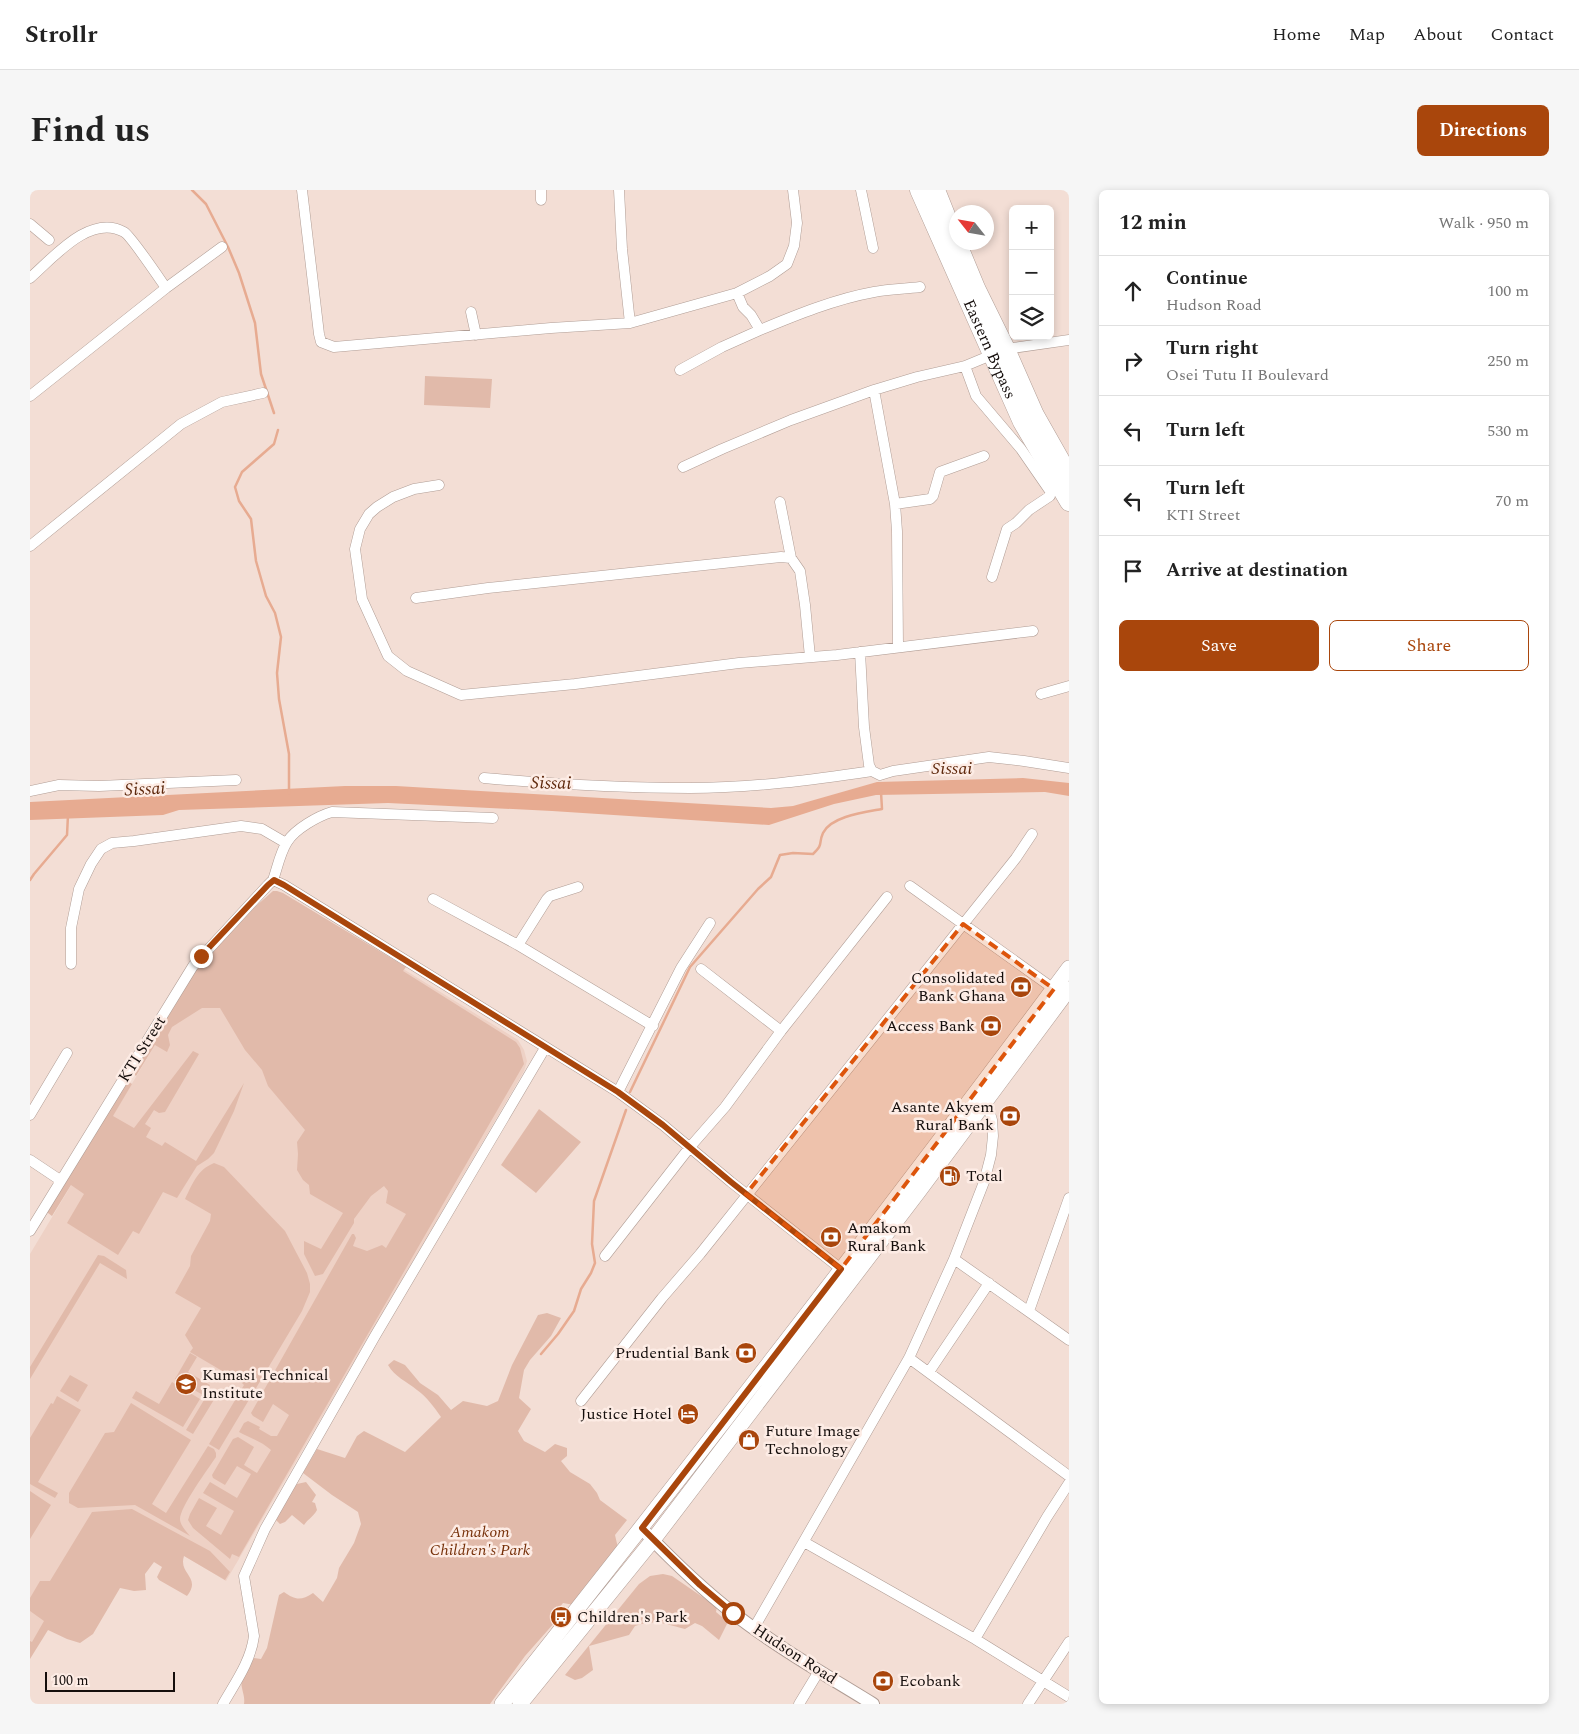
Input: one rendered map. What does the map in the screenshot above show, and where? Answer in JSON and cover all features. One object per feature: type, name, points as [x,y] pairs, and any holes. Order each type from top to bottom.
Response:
[{"type":"highway","name":"Eastern Bypass","points":[[919,190],[999,352],[1069,475]]},
{"type":"highway","name":"Eastern Bypass","points":[[936,190],[949,222]]},
{"type":"highway","name":"Eastern Bypass","points":[[961,250],[999,352],[1022,422],[1069,502]]},
{"type":"main road","points":[[502,1704],[642,1528],[1069,968]]},
{"type":"main road","points":[[520,1704],[653,1540],[913,1199],[1069,989]]},
{"type":"street","points":[[302,190],[321,342],[326,346],[334,347],[630,323],[737,293],[770,276],[787,264],[794,246],[797,223],[794,190]]},
{"type":"street","points":[[618,190],[630,323]]},
{"type":"street","points":[[861,190],[873,248]]},
{"type":"street","points":[[30,224],[49,240]]},
{"type":"street","points":[[30,278],[77,237],[88,230],[105,228],[125,233],[166,288]]},
{"type":"street","points":[[30,396],[166,288],[222,247]]},
{"type":"street","points":[[680,370],[714,351],[787,318],[874,292],[920,287]]},
{"type":"street","points":[[737,293],[743,307],[751,315],[760,330]]},
{"type":"street","points":[[471,312],[476,335]]},
{"type":"street","points":[[683,467],[722,448],[874,390],[917,377],[966,366],[999,352],[1069,340]]},
{"type":"street","points":[[966,366],[976,396],[1020,449],[1050,492],[1050,496],[1029,510],[1016,524],[1007,529],[992,577]]},
{"type":"street","points":[[874,390],[895,504],[898,647]]},
{"type":"street","points":[[30,546],[181,424],[222,402],[263,393]]},
{"type":"street","points":[[895,504],[930,499],[933,496],[940,472],[984,456]]},
{"type":"street","points":[[439,485],[414,489],[393,497],[376,507],[368,514],[357,536],[355,549],[362,599],[388,656],[407,671],[465,696],[739,663],[860,652],[1033,631]]},
{"type":"street","points":[[780,502],[791,558],[800,571],[810,657]]},
{"type":"street","points":[[416,598],[654,570],[781,557],[791,558]]},
{"type":"street","points":[[860,652],[864,727],[869,766],[872,771],[880,775],[989,757],[1069,768]]},
{"type":"street","points":[[1040,694],[1069,686]]},
{"type":"street","points":[[484,778],[574,786],[692,788],[796,782],[872,771]]},
{"type":"street","points":[[30,791],[59,785],[99,786],[236,780]]},
{"type":"street","points":[[493,818],[332,812],[319,816],[293,835],[286,843],[274,880],[618,1092],[644,1110],[841,1269]]},
{"type":"street","points":[[71,964],[70,928],[79,889],[91,864],[101,849],[112,843],[241,826],[262,829],[286,843]]},
{"type":"street","points":[[580,1401],[662,1298],[700,1254],[1016,858],[1032,834]]},
{"type":"street","name":"KTI Street","points":[[30,1232],[60,1180],[193,966],[274,880]]},
{"type":"street","points":[[910,886],[1054,989]]},
{"type":"street","points":[[518,945],[550,896],[578,887]]},
{"type":"street","points":[[605,1256],[690,1147],[725,1106],[781,1031],[887,897]]},
{"type":"street","points":[[433,899],[518,945],[653,1026]]},
{"type":"street","points":[[618,1092],[681,968],[710,923]]},
{"type":"street","points":[[701,969],[781,1031]]},
{"type":"street","points":[[223,1704],[249,1657],[253,1646],[254,1636],[244,1576],[265,1529],[375,1336],[545,1048]]},
{"type":"street","points":[[30,1115],[67,1052]]},
{"type":"street","points":[[754,1628],[909,1358],[954,1259],[984,1182],[992,1155],[992,1120],[986,1100]]},
{"type":"street","points":[[30,1160],[60,1180]]},
{"type":"street","points":[[1029,1311],[1069,1198]]},
{"type":"street","points":[[954,1259],[1069,1340]]},
{"type":"street","points":[[929,1372],[989,1283]]},
{"type":"street","points":[[909,1358],[1069,1476]]},
{"type":"street","points":[[975,1639],[1069,1482]]},
{"type":"street","name":"Hudson Road","points":[[642,1528],[712,1595],[754,1628],[873,1704]]},
{"type":"street","points":[[804,1542],[975,1639],[1069,1698]]},
{"type":"street","points":[[1028,1704],[1069,1642]]},
{"type":"street","points":[[799,1704],[819,1671]]},
{"type":"highlighted area","points":[[963,924],[1054,989],[841,1269],[746,1194]]},
{"type":"shaded area","points":[[1023,778],[1069,783],[1069,796],[1045,792],[876,795],[834,804],[769,825],[388,803],[179,810],[163,815],[30,820],[30,802],[345,786],[396,786],[771,808],[793,806],[877,782]]},
{"type":"shaded area","name":"Kumasi Technical Institute","points":[[287,897],[518,1040],[524,1050],[527,1061],[524,1071],[226,1581],[115,1514],[30,1658],[30,1254],[188,990]]},
{"type":"green space","points":[[425,376],[492,379],[490,408],[424,405]]},
{"type":"green space","points":[[273,891],[283,893],[406,967],[403,971],[516,1042],[520,1048],[524,1064],[239,1557],[232,1554],[230,1559],[193,1528],[188,1520],[190,1514],[199,1498],[217,1508],[206,1526],[221,1535],[234,1511],[203,1493],[210,1482],[237,1498],[251,1474],[237,1466],[225,1485],[213,1478],[212,1475],[233,1439],[238,1437],[254,1447],[244,1465],[257,1473],[271,1450],[239,1432],[244,1423],[248,1421],[260,1427],[259,1429],[271,1436],[277,1436],[289,1415],[273,1404],[263,1422],[251,1413],[352,1234],[356,1238],[353,1246],[367,1251],[382,1245],[386,1248],[406,1214],[386,1203],[388,1191],[384,1186],[371,1196],[354,1219],[354,1223],[323,1274],[315,1276],[304,1254],[304,1241],[321,1249],[343,1213],[310,1194],[309,1185],[303,1180],[297,1170],[297,1142],[305,1130],[268,1086],[262,1070],[245,1050],[220,1008],[202,1008],[172,1027],[168,1035],[170,1045],[167,1052],[155,1045],[135,1075],[134,1071],[197,968],[256,906]]},
{"type":"green space","points":[[193,1051],[199,1054],[165,1112],[159,1113],[154,1110],[145,1124],[151,1128],[146,1137],[162,1146],[165,1142],[196,1161],[244,1083],[234,1111],[214,1153],[197,1166],[177,1198],[163,1192],[139,1234],[133,1231],[118,1255],[67,1223],[84,1194],[71,1185],[52,1216],[48,1213],[48,1210],[126,1084],[129,1082],[132,1084],[113,1116],[134,1128]]},
{"type":"green space","points":[[539,1109],[581,1142],[536,1193],[501,1165]]},
{"type":"green space","points":[[214,1163],[224,1167],[285,1231],[307,1273],[310,1284],[310,1292],[302,1311],[219,1450],[209,1444],[244,1385],[190,1352],[193,1348],[185,1335],[201,1308],[175,1293],[190,1266],[191,1256],[210,1221],[211,1214],[185,1199],[199,1173]]},
{"type":"green space","points":[[98,1255],[104,1256],[126,1270],[127,1279],[100,1263],[30,1379],[30,1367]]},
{"type":"green space","name":"Amakom Children's Park","points":[[547,1313],[561,1318],[551,1336],[530,1360],[524,1370],[519,1398],[531,1409],[518,1431],[524,1441],[545,1452],[555,1444],[567,1448],[567,1456],[561,1461],[570,1472],[590,1484],[600,1500],[627,1520],[615,1535],[618,1548],[574,1605],[563,1603],[560,1607],[563,1609],[563,1613],[525,1656],[490,1704],[244,1704],[241,1684],[243,1676],[254,1658],[261,1659],[267,1648],[279,1595],[284,1592],[291,1597],[301,1598],[313,1593],[323,1602],[337,1578],[339,1568],[354,1543],[361,1524],[358,1512],[303,1473],[317,1449],[345,1458],[357,1436],[364,1431],[405,1452],[441,1417],[424,1396],[397,1376],[391,1369],[388,1365],[394,1360],[405,1365],[420,1383],[438,1395],[451,1410],[463,1401],[487,1406],[498,1401],[512,1365],[538,1315]]},
{"type":"green space","points":[[190,1353],[197,1357],[188,1372],[210,1385],[203,1395],[175,1379]]},
{"type":"green space","points":[[70,1375],[88,1385],[78,1402],[60,1391]]},
{"type":"green space","points":[[172,1382],[200,1399],[183,1427],[132,1398],[136,1391],[159,1404]]},
{"type":"green space","points":[[207,1395],[215,1398],[193,1434],[186,1430]]},
{"type":"green space","points":[[57,1396],[81,1410],[38,1482],[58,1493],[55,1498],[30,1484],[30,1438]]},
{"type":"green space","points":[[131,1403],[191,1440],[152,1504],[166,1513],[208,1446],[214,1449],[216,1453],[216,1457],[181,1513],[181,1523],[190,1536],[135,1505],[78,1508],[69,1503],[69,1493],[105,1433],[114,1432]]},
{"type":"green space","points":[[306,1482],[316,1495],[312,1502],[315,1503],[317,1510],[304,1525],[292,1515],[280,1524],[274,1518],[295,1486]]},
{"type":"green space","points":[[30,1491],[51,1505],[30,1539]]},
{"type":"green space","points":[[132,1509],[210,1551],[230,1572],[225,1580],[184,1556],[184,1567],[192,1584],[187,1596],[159,1580],[157,1577],[162,1567],[154,1562],[145,1574],[146,1590],[134,1591],[120,1588],[93,1634],[80,1643],[48,1630],[30,1659],[30,1641],[32,1642],[44,1621],[30,1611],[30,1598],[40,1581],[50,1581],[92,1512]]},
{"type":"green space","points":[[663,1574],[672,1576],[717,1607],[716,1612],[728,1622],[719,1640],[702,1626],[695,1623],[685,1629],[660,1623],[643,1624],[635,1626],[629,1635],[589,1646],[593,1670],[582,1678],[575,1680],[565,1675],[639,1584],[650,1576]]},
{"type":"waterway","points":[[192,190],[206,204],[239,273],[255,323],[261,374],[274,413]]},
{"type":"waterway","points":[[278,430],[274,444],[242,472],[235,487],[239,501],[251,519],[256,561],[266,596],[275,613],[281,637],[277,673],[279,699],[289,754],[289,793]]},
{"type":"waterway","points":[[630,1092],[690,967],[758,889],[771,877],[780,855],[793,853],[813,854],[820,846],[823,833],[833,823],[858,813],[882,809],[881,792]]},
{"type":"waterway","points":[[30,880],[67,835],[68,815]]},
{"type":"waterway","points":[[541,1354],[574,1311],[581,1289],[595,1263],[592,1244],[594,1201],[626,1110]]},
{"type":"place","name":"Consolidated Bank Ghana","points":[[1021,987]]},
{"type":"place","name":"Access Bank","points":[[991,1026]]},
{"type":"place","name":"Asante Akyem Rural Bank","points":[[1010,1116]]},
{"type":"place","name":"Total","points":[[950,1176]]},
{"type":"place","name":"Amakom Rural Bank","points":[[831,1237]]},
{"type":"place","name":"Prudential Bank","points":[[746,1353]]},
{"type":"place","name":"Kumasi Technical Institute","points":[[186,1384]]},
{"type":"place","name":"Justice Hotel","points":[[688,1414]]},
{"type":"place","name":"Future Image Technology","points":[[749,1440]]},
{"type":"place","name":"Children's Park","points":[[561,1617]]},
{"type":"place","name":"Ecobank","points":[[883,1681]]},
{"type":"route","points":[[201,956],[274,880],[618,1092],[644,1110],[841,1269],[642,1528],[700,1585],[733,1613]]},
{"type":"water label","name":"Sissai","points":[[952,768]]},
{"type":"water label","name":"Sissai","points":[[551,783]]},
{"type":"water label","name":"Sissai","points":[[145,789]]}]
